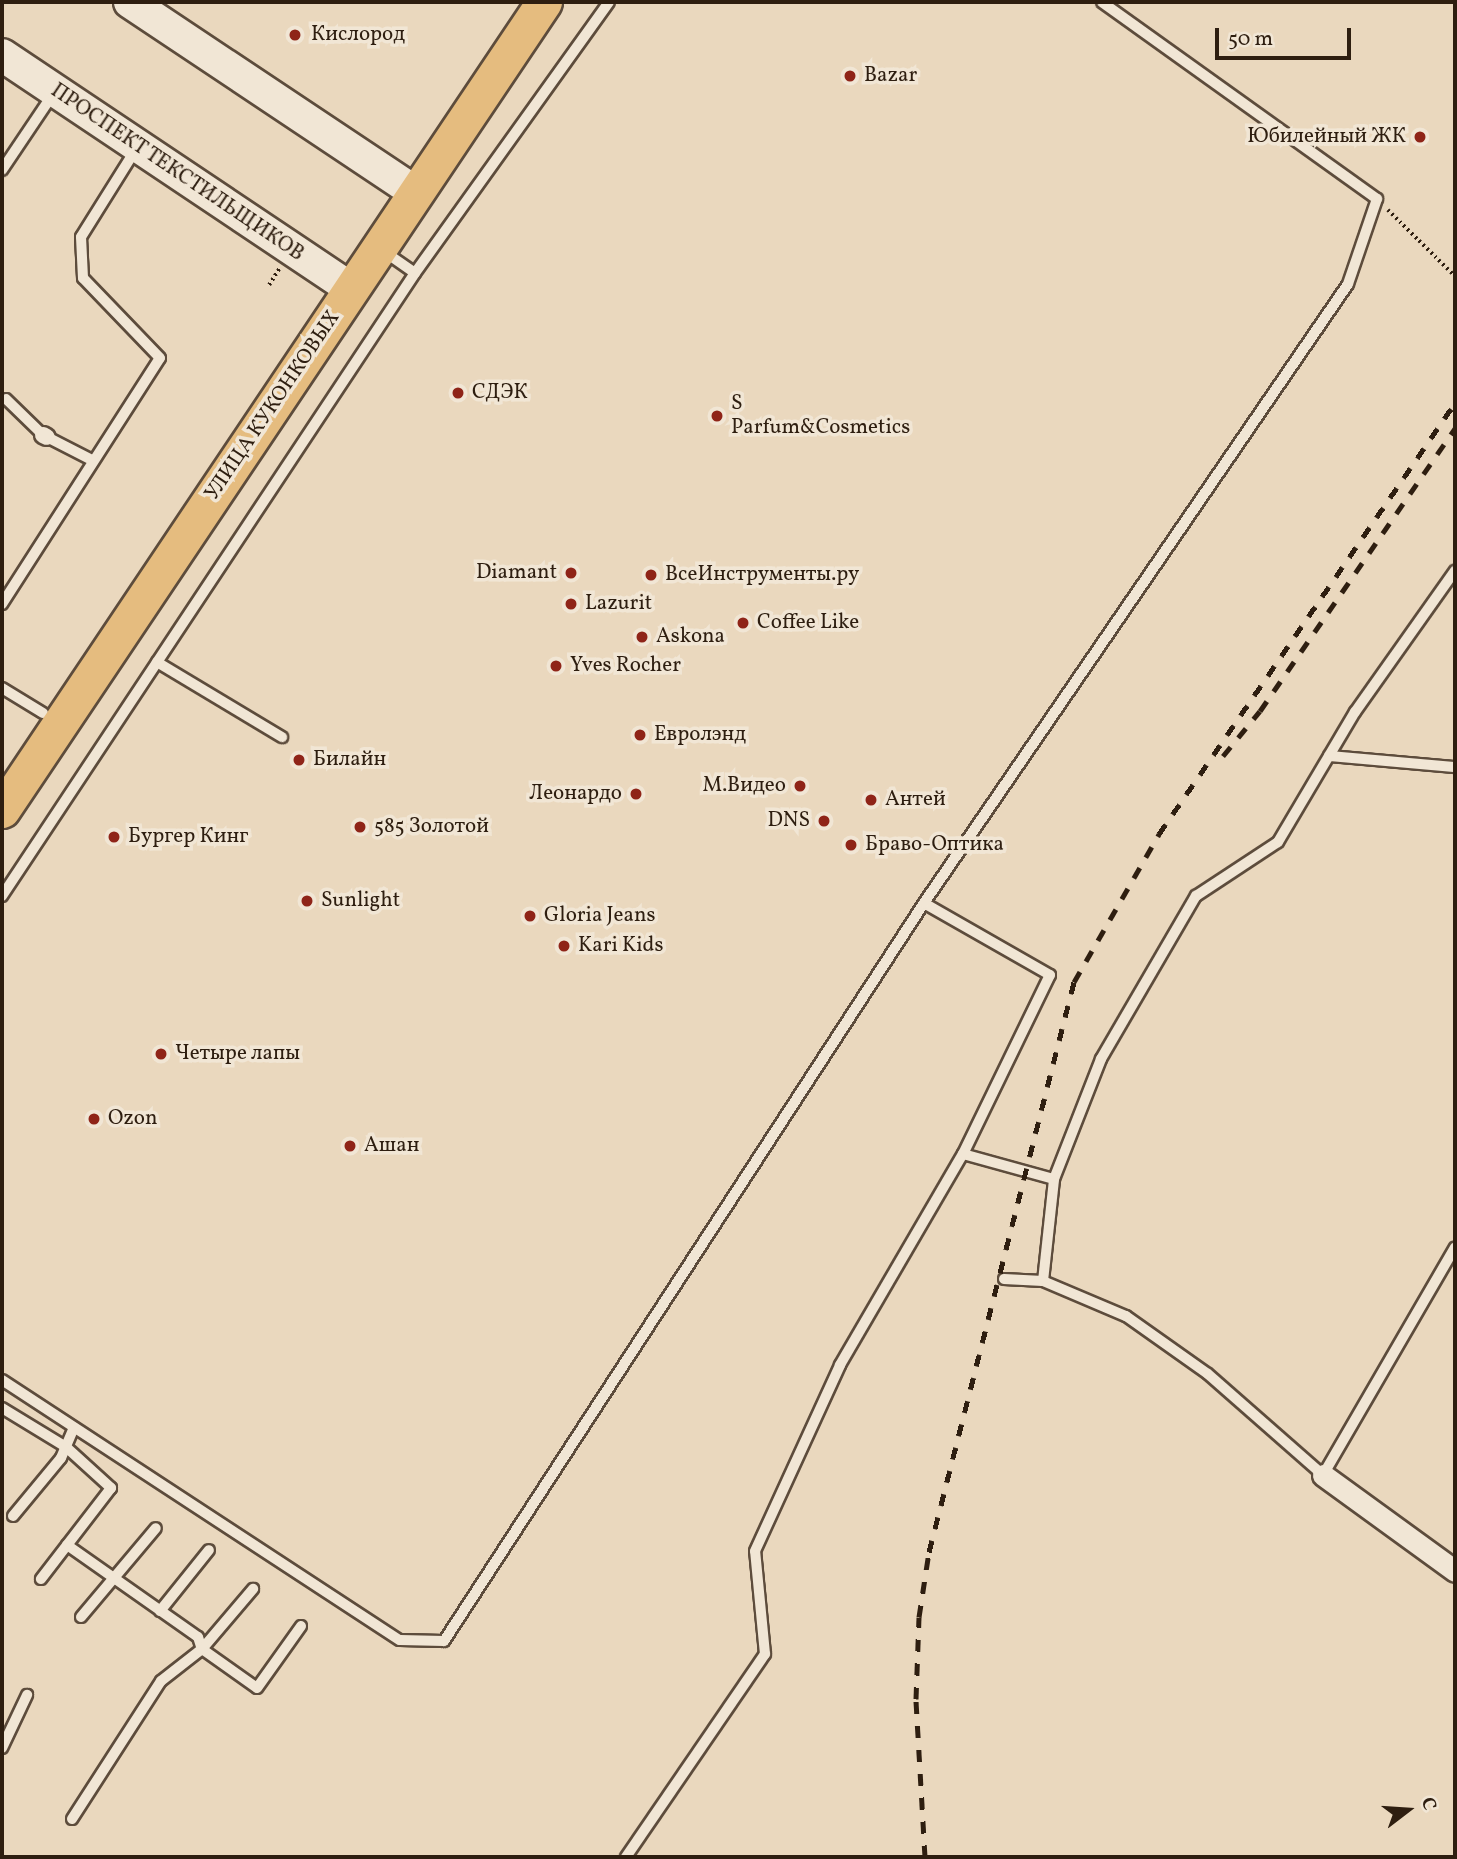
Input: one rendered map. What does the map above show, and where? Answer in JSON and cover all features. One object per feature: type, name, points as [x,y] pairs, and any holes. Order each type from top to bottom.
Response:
[{"type":"main road","points":[[130,2],[355,154],[393,195]]},
{"type":"main road","points":[[372,244],[393,195],[523,2]]},
{"type":"main road","name":"УЛИЦА КУКОНКОВЫХ","points":[[2,774],[544,2]]},
{"type":"main road","name":"ПРОСПЕКТ ТЕКСТИЛЬЩИКОВ","points":[[2,55],[344,284]]},
{"type":"main road","name":"УЛИЦА КУКОНКОВЫХ","points":[[2,810],[344,284]]},
{"type":"street","points":[[1324,1475],[1455,1571]]},
{"type":"lane","points":[[2,896],[415,273],[609,2]]},
{"type":"lane","points":[[2,1380],[400,1640],[444,1640],[924,903],[1348,284],[1377,199],[1102,2]]},
{"type":"lane","points":[[2,170],[55,91]]},
{"type":"lane","points":[[2,604],[160,358],[83,278],[81,237],[137,146]]},
{"type":"lane","points":[[372,244],[415,273]]},
{"type":"lane","points":[[3,399],[45,436],[92,460]]},
{"type":"lane","points":[[1043,1280],[1054,1179],[1101,1059],[1196,896],[1278,842],[1329,756],[1455,570]]},
{"type":"lane","points":[[157,662],[282,737]]},
{"type":"lane","points":[[2,688],[43,713]]},
{"type":"lane","points":[[1329,756],[1455,767]]},
{"type":"lane","points":[[626,1857],[765,1654],[755,1551],[840,1365],[963,1154],[1050,975],[924,903]]},
{"type":"lane","points":[[963,1154],[1054,1179]]},
{"type":"lane","points":[[1004,1279],[1043,1280],[1126,1316],[1208,1374],[1324,1475],[1455,1247]]},
{"type":"lane","points":[[2,1408],[66,1447],[111,1488],[41,1579]]},
{"type":"lane","points":[[13,1516],[66,1447],[74,1428]]},
{"type":"lane","points":[[81,1617],[156,1528]]},
{"type":"lane","points":[[67,1545],[198,1637],[202,1648],[257,1688],[301,1626]]},
{"type":"lane","points":[[160,1611],[209,1550]]},
{"type":"lane","points":[[72,1819],[161,1681],[202,1648],[253,1590]]},
{"type":"lane","points":[[2,1748],[27,1695]]},
{"type":"path","points":[[1377,199],[1455,276]]},
{"type":"path","points":[[269,285],[284,262]]},
{"type":"railway","points":[[925,1857],[916,1699],[919,1617],[929,1552],[1074,982],[1159,834],[1455,403]]},
{"type":"railway","points":[[1223,756],[1260,711],[1455,428]]},
{"type":"place","name":"Кислород","points":[[295,35]]},
{"type":"place","name":"Bazar","points":[[850,76]]},
{"type":"place","name":"Юбилейный ЖК","points":[[1420,137]]},
{"type":"place","name":"СДЭК","points":[[458,393]]},
{"type":"place","name":"S Parfum&Cosmetics","points":[[717,416]]},
{"type":"place","name":"Diamant","points":[[571,573]]},
{"type":"place","name":"ВсеИнструменты.ру","points":[[651,575]]},
{"type":"place","name":"Lazurit","points":[[571,604]]},
{"type":"place","name":"Coffee Like","points":[[743,623]]},
{"type":"place","name":"Askona","points":[[642,637]]},
{"type":"place","name":"Yves Rocher","points":[[556,666]]},
{"type":"place","name":"Евролэнд","points":[[640,735]]},
{"type":"place","name":"Билайн","points":[[299,760]]},
{"type":"place","name":"М.Видео","points":[[800,786]]},
{"type":"place","name":"Леонардо","points":[[636,794]]},
{"type":"place","name":"Антей","points":[[871,800]]},
{"type":"place","name":"DNS","points":[[824,821]]},
{"type":"place","name":"585 Золотой","points":[[360,827]]},
{"type":"place","name":"Бургер Кинг","points":[[114,837]]},
{"type":"place","name":"Браво-Оптика","points":[[851,845]]},
{"type":"place","name":"Sunlight","points":[[307,901]]},
{"type":"place","name":"Gloria Jeans","points":[[530,916]]},
{"type":"place","name":"Kari Kids","points":[[564,946]]},
{"type":"place","name":"Четыре лапы","points":[[161,1054]]},
{"type":"place","name":"Ozon","points":[[94,1119]]},
{"type":"place","name":"Ашан","points":[[350,1146]]}]
